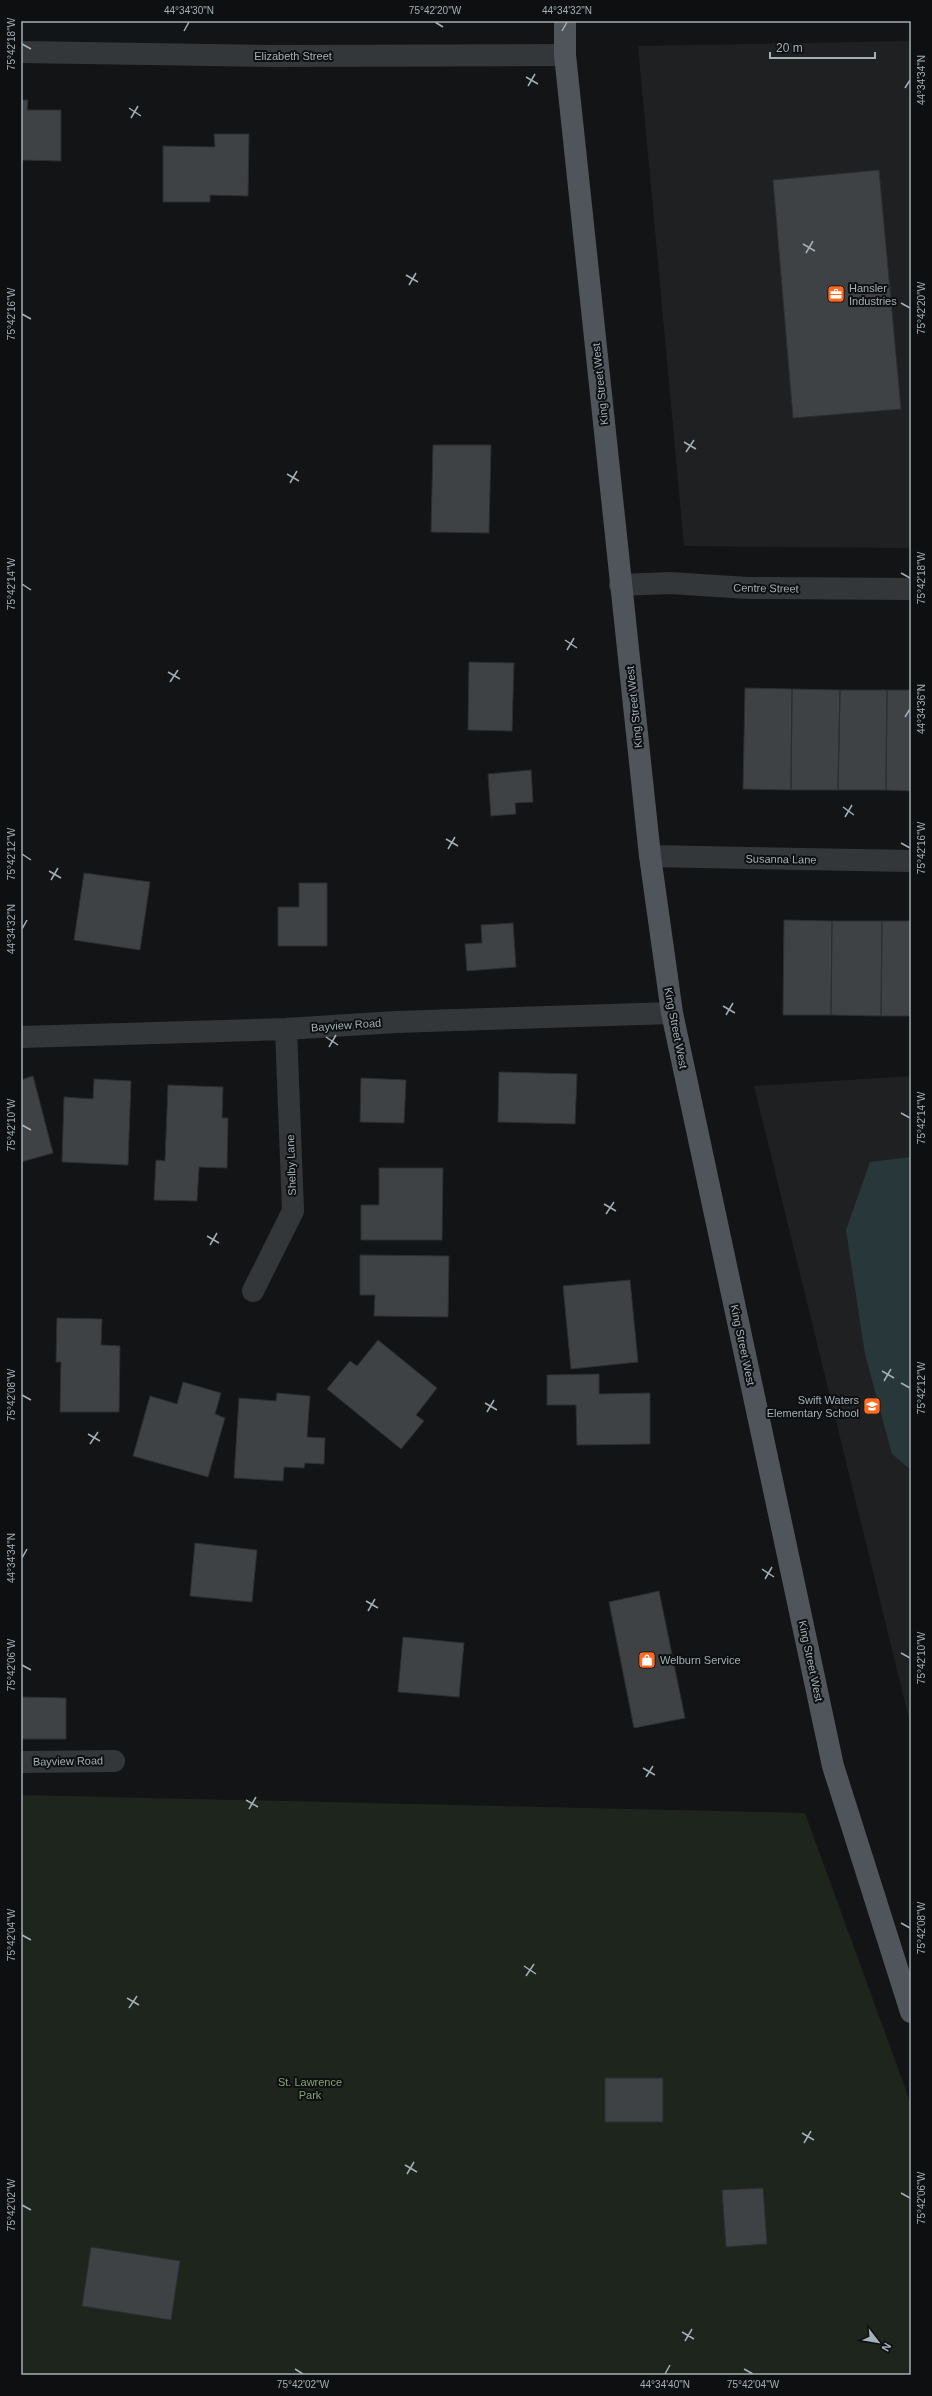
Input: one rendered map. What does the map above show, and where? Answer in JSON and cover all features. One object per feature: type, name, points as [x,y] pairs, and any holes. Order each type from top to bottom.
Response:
[{"type":"main road","name":"King Street West","points":[[565,21],[566,55],[620,585],[650,856],[672,1013],[835,1770],[911,2012]]},
{"type":"street","name":"Elizabeth Street","points":[[21,52],[275,56],[566,55]]},
{"type":"street","name":"Centre Street","points":[[620,585],[670,582],[748,588],[911,589]]},
{"type":"street","name":"Susanna Lane","points":[[650,856],[911,861]]},
{"type":"street","name":"Bayview Road","points":[[21,1037],[286,1029],[396,1022],[672,1013]]},
{"type":"street","name":"Shelby Lane","points":[[253,1291],[293,1211],[286,1029]]},
{"type":"street","name":"Bayview Road","points":[[21,1762],[114,1761]]},
{"type":"shaded area","points":[[911,41],[911,548],[684,546],[638,46]]},
{"type":"shaded area","name":"Swift Waters Elementary School","points":[[911,1076],[911,1727],[754,1086]]},
{"type":"shaded area","points":[[911,1157],[911,1470],[892,1454],[865,1354],[846,1230],[870,1162]]},
{"type":"green space","name":"St. Lawrence Park","points":[[21,1795],[805,1813],[911,2104],[911,2375],[21,2375]]},
{"type":"building","points":[[21,100],[28,100],[27,110],[61,110],[61,161],[21,160]]},
{"type":"building","points":[[214,134],[249,134],[248,196],[210,195],[210,202],[163,202],[163,146],[215,147]]},
{"type":"building","name":"Hansler Industries","points":[[879,170],[901,409],[793,418],[773,180]]},
{"type":"building","points":[[433,445],[491,445],[489,533],[431,532]]},
{"type":"building","points":[[469,662],[514,663],[512,731],[468,730]]},
{"type":"building","points":[[745,688],[792,689],[791,790],[743,789]]},
{"type":"building","points":[[792,689],[840,690],[838,790],[791,790]]},
{"type":"building","points":[[840,690],[887,690],[886,790],[838,790]]},
{"type":"building","points":[[887,690],[911,690],[911,791],[886,790]]},
{"type":"building","points":[[531,770],[533,802],[515,803],[516,814],[491,816],[488,774]]},
{"type":"building","points":[[84,873],[150,882],[140,950],[74,940]]},
{"type":"building","points":[[299,883],[327,883],[327,946],[278,946],[278,907],[299,907]]},
{"type":"building","points":[[784,920],[832,921],[831,1015],[783,1015]]},
{"type":"building","points":[[832,921],[882,921],[881,1016],[831,1015]]},
{"type":"building","points":[[882,921],[911,921],[911,1016],[881,1016]]},
{"type":"building","points":[[513,923],[516,967],[467,971],[465,944],[482,943],[481,925]]},
{"type":"building","points":[[499,1072],[577,1074],[575,1124],[498,1122]]},
{"type":"building","points":[[33,1076],[53,1153],[21,1162],[21,1080]]},
{"type":"building","points":[[361,1078],[406,1080],[404,1123],[360,1122]]},
{"type":"building","points":[[94,1079],[131,1081],[128,1165],[62,1162],[64,1097],[93,1099]]},
{"type":"building","points":[[168,1085],[223,1087],[222,1118],[228,1118],[227,1168],[199,1167],[197,1201],[154,1200],[156,1160],[165,1161]]},
{"type":"building","points":[[379,1168],[443,1168],[442,1240],[361,1240],[361,1205],[379,1205]]},
{"type":"building","points":[[360,1255],[449,1256],[448,1317],[374,1316],[375,1295],[360,1295]]},
{"type":"building","points":[[630,1280],[638,1362],[571,1369],[563,1286]]},
{"type":"building","points":[[57,1318],[102,1319],[101,1345],[120,1346],[119,1412],[60,1412],[61,1362],[56,1362]]},
{"type":"building","points":[[378,1340],[437,1388],[416,1415],[424,1421],[401,1449],[327,1389],[350,1361],[357,1366]]},
{"type":"building","points":[[599,1374],[599,1394],[650,1393],[650,1444],[577,1445],[576,1405],[547,1405],[547,1375]]},
{"type":"building","points":[[183,1382],[221,1393],[215,1414],[225,1418],[208,1477],[133,1456],[150,1396],[177,1404]]},
{"type":"building","points":[[277,1393],[310,1396],[307,1437],[325,1438],[324,1464],[305,1463],[304,1468],[284,1467],[283,1481],[234,1478],[239,1398],[276,1401]]},
{"type":"building","points":[[195,1543],[257,1550],[252,1602],[190,1596]]},
{"type":"building","name":"Welburn Service","points":[[659,1591],[685,1718],[634,1728],[609,1602]]},
{"type":"building","points":[[403,1637],[464,1643],[459,1697],[398,1692]]},
{"type":"building","points":[[21,1697],[66,1698],[66,1739],[21,1739]]},
{"type":"building","points":[[605,2078],[663,2078],[663,2122],[605,2122]]},
{"type":"building","points":[[763,2188],[767,2244],[726,2247],[722,2190]]},
{"type":"building","points":[[91,2247],[180,2261],[171,2320],[82,2306]]},
{"type":"place","name":"Hansler Industries","points":[[836,294]]},
{"type":"place","name":"Swift Waters Elementary School","points":[[872,1406]]},
{"type":"place","name":"Welburn Service","points":[[647,1660]]}]
